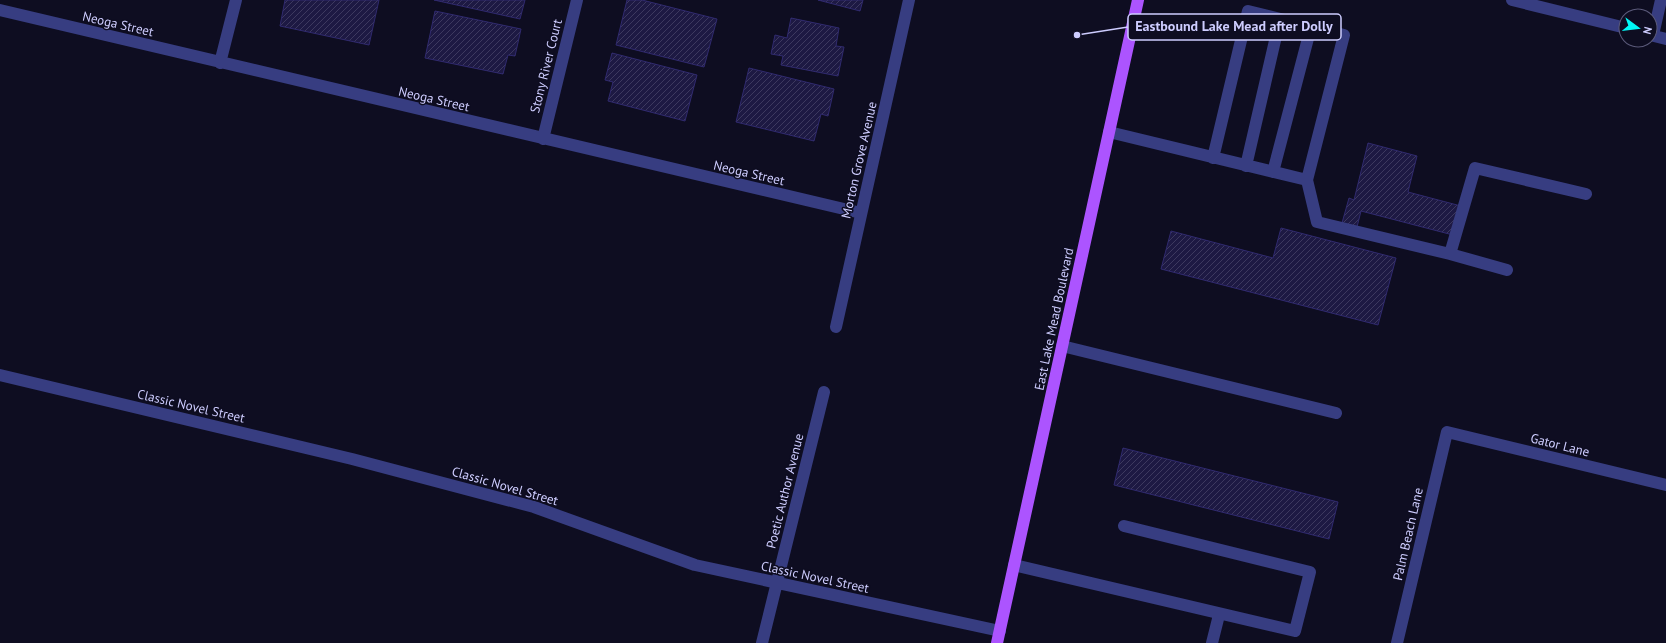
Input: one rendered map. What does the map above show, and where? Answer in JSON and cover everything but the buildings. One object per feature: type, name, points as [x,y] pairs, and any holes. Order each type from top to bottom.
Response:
[{"type":"main road","name":"East Lake Mead Boulevard","points":[[998,637],[1138,0]]},
{"type":"street","points":[[220,63],[236,0]]},
{"type":"street","name":"Stony River Court","points":[[543,139],[577,0]]},
{"type":"street","name":"Morton Grove Avenue","points":[[836,327],[909,0]]},
{"type":"street","points":[[1512,0],[1618,26]]},
{"type":"street","points":[[1658,10],[1661,0]]},
{"type":"street","name":"Neoga Street","points":[[0,10],[861,213]]},
{"type":"street","points":[[1213,158],[1248,12],[1344,35],[1306,180],[1317,222],[1450,254],[1507,270]]},
{"type":"street","points":[[1246,166],[1280,19]]},
{"type":"street","points":[[1273,172],[1311,27]]},
{"type":"street","points":[[1109,132],[1306,180]]},
{"type":"street","points":[[1450,254],[1475,168],[1586,194]]},
{"type":"street","points":[[1062,346],[1336,413]]},
{"type":"street","name":"Classic Novel Street","points":[[0,375],[352,459],[534,507],[695,565],[777,583],[998,637]]},
{"type":"street","name":"Poetic Author Avenue","points":[[762,643],[824,392]]},
{"type":"street","name":"Gator Lane","points":[[1446,432],[1666,486]]},
{"type":"street","name":"Palm Beach Lane","points":[[1397,643],[1446,432]]},
{"type":"street","points":[[1014,565],[1219,615],[1295,631],[1310,572],[1124,526]]},
{"type":"street","points":[[1212,643],[1219,615]]},
{"type":"place","name":"Eastbound Lake Mead after Dolly","points":[[1077,35]]}]
